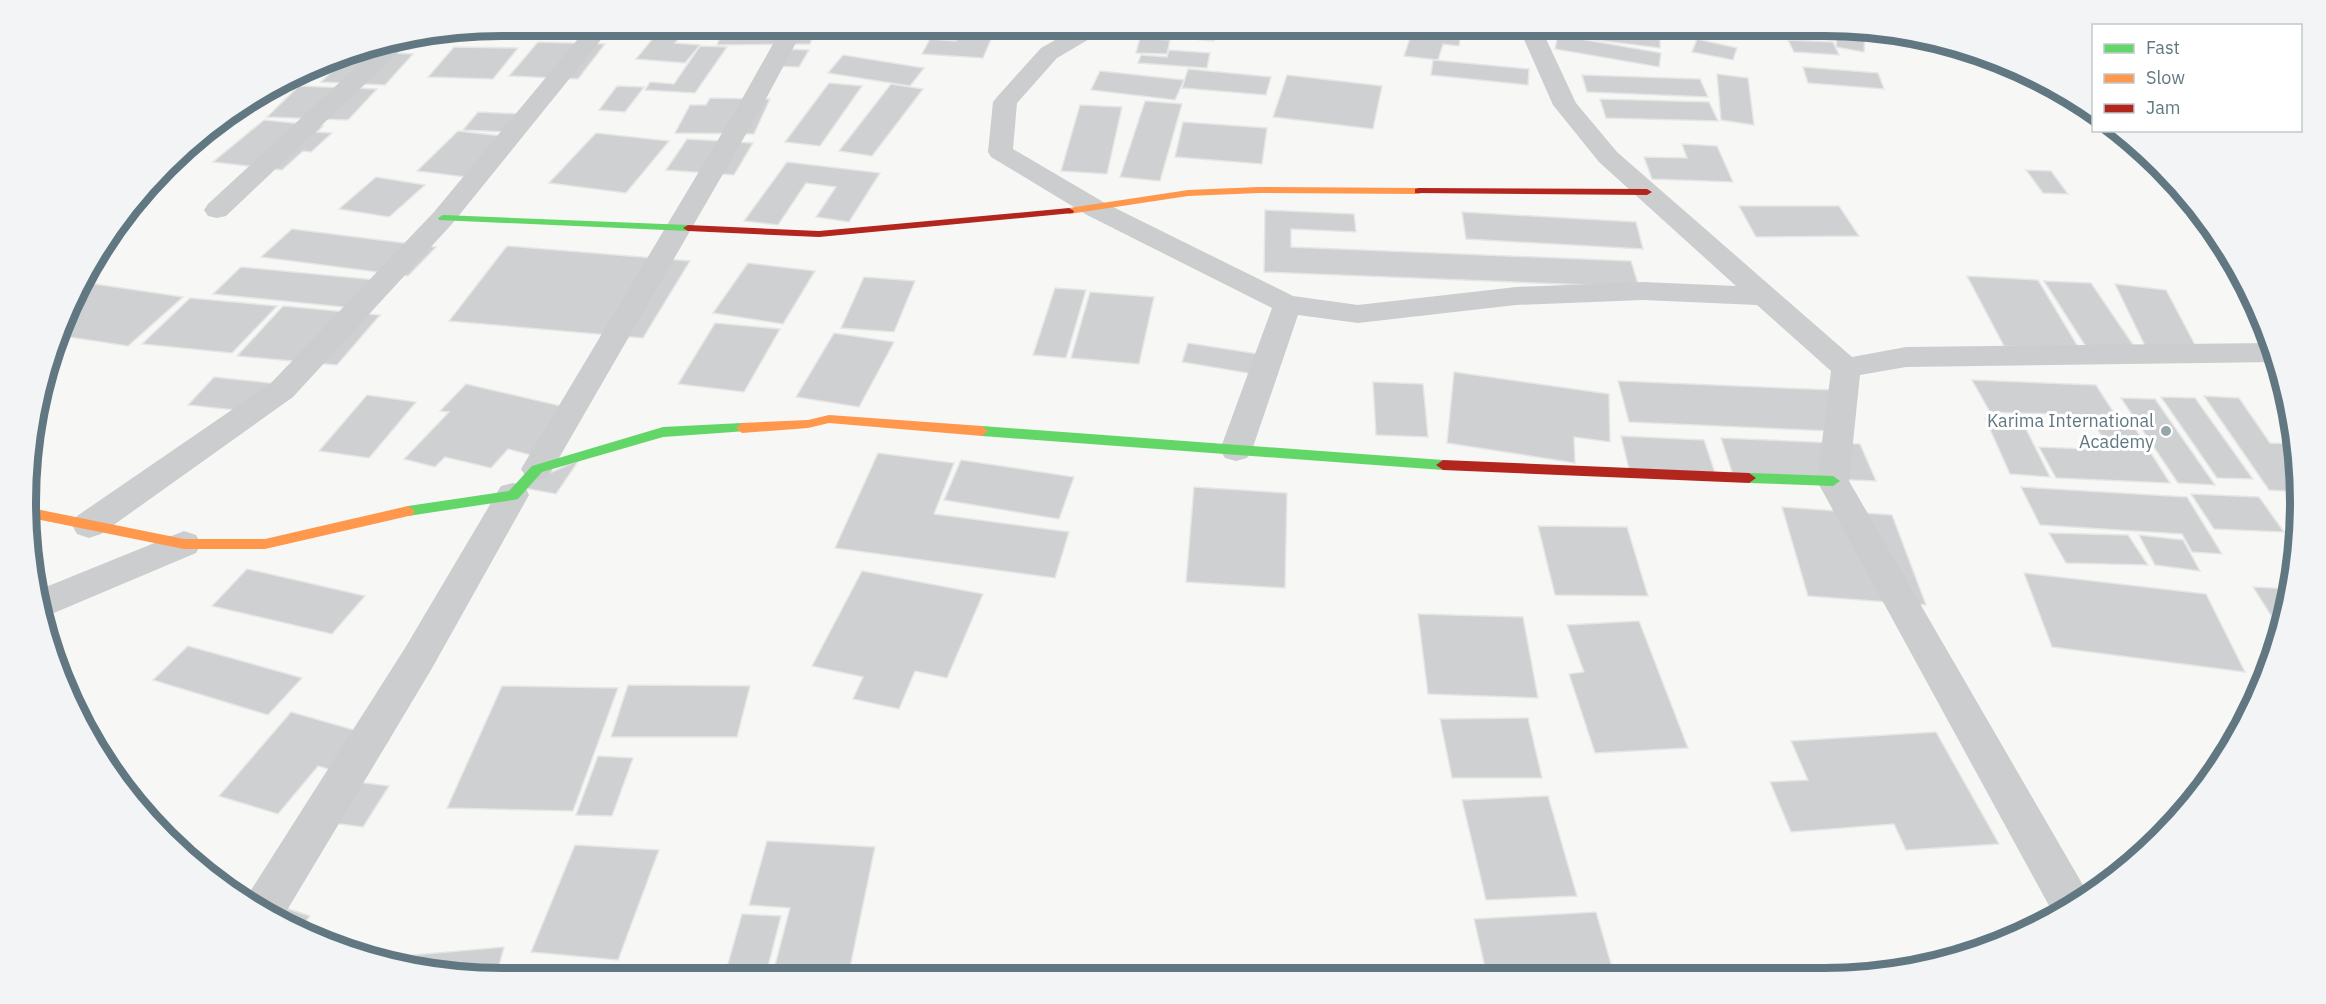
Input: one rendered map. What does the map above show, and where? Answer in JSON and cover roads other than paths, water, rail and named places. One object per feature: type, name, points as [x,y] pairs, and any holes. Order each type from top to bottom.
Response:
[{"type":"street","points":[[89,525],[282,390],[443,218],[593,36]]},
{"type":"street","points":[[266,904],[418,659],[678,228],[788,36]]},
{"type":"street","points":[[1078,36],[1049,53],[1005,102],[1000,152],[1096,209],[1287,304],[1358,314],[1516,296],[1643,291],[1765,296]]},
{"type":"street","points":[[1534,36],[1565,105],[1608,157],[1846,368]]},
{"type":"street","points":[[217,210],[387,51]]},
{"type":"street","points":[[443,218],[819,234],[1096,209],[1188,193],[1259,190],[1647,192]]},
{"type":"street","points":[[1236,450],[1287,304]]},
{"type":"street","points":[[1846,368],[1906,357],[2265,353]]},
{"type":"street","points":[[1846,368],[1833,481],[2068,899]]},
{"type":"street","points":[[36,514],[184,544],[265,544],[525,482],[663,432],[808,424],[829,420],[1505,470],[1833,481]]},
{"type":"street","points":[[47,602],[184,544]]},
{"type":"place","name":"Karima International Academy","points":[[2166,431]]}]
